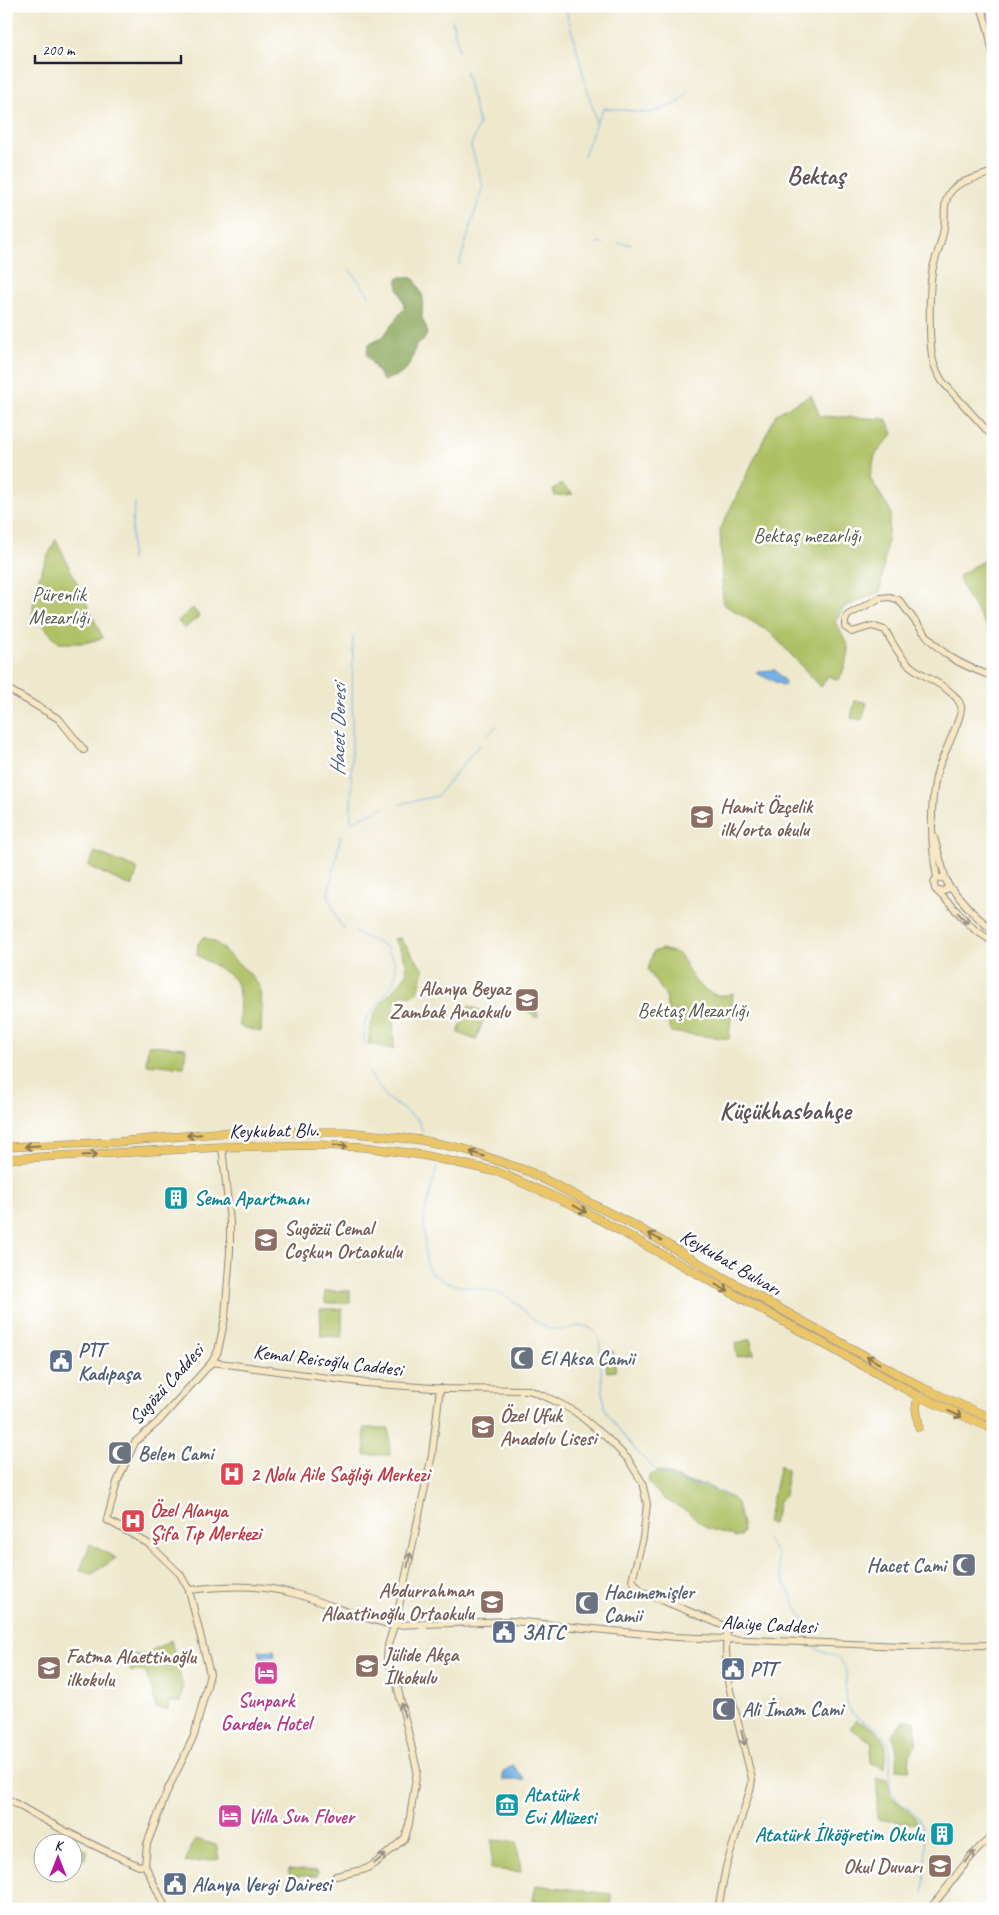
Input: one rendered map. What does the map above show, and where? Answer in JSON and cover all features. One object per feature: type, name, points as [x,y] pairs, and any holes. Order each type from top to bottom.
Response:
[{"type":"highway","name":"Keykubat Blv.","points":[[6,1148],[117,1142],[216,1133],[346,1132],[421,1140],[464,1149],[530,1172]]},
{"type":"highway","name":"Keykubat Blv.","points":[[6,1159],[222,1147],[319,1145],[364,1147],[422,1155],[498,1172],[536,1188]]},
{"type":"highway","name":"Keykubat Bulvarı","points":[[530,1172],[637,1227],[915,1384],[993,1419]]},
{"type":"highway","name":"Keykubat Bulvarı","points":[[536,1188],[575,1206],[918,1396]]},
{"type":"highway","points":[[919,1427],[916,1408],[918,1396],[993,1429]]},
{"type":"street","points":[[981,6],[993,54]]},
{"type":"street","points":[[993,172],[956,186],[947,197],[944,210],[944,228],[934,262],[931,288],[931,341],[932,357],[936,371],[942,381],[993,437]]},
{"type":"street","points":[[993,677],[967,666],[943,652],[930,641],[900,600],[880,598],[846,618],[845,627],[849,631],[858,632],[872,626],[885,630],[906,662],[953,695],[962,707],[962,715],[941,762],[934,784],[933,854],[937,878],[934,884],[937,891],[974,929],[993,942]]},
{"type":"street","points":[[6,688],[59,719],[84,750]]},
{"type":"street","points":[[933,836],[947,882],[944,891],[937,891]]},
{"type":"street","points":[[937,878],[942,877],[972,912],[993,931]]},
{"type":"street","name":"Sugözü Caddesi","points":[[145,1865],[147,1844],[153,1826],[168,1789],[194,1736],[210,1674],[190,1590],[180,1574],[149,1544],[107,1520],[117,1482],[135,1442],[157,1423],[212,1362],[218,1351],[225,1318],[230,1252],[230,1222],[222,1147]]},
{"type":"street","name":"Kemal Reisoğlu Caddesi","points":[[212,1362],[365,1383],[440,1388],[529,1390],[574,1411],[606,1437],[628,1459],[642,1482],[647,1504],[644,1538],[632,1580],[642,1592],[727,1627],[726,1639]]},
{"type":"street","points":[[336,1876],[366,1869],[405,1838],[417,1770],[397,1684],[387,1658],[388,1645],[432,1454],[440,1388]]},
{"type":"street","name":"Alaiye Caddesi","points":[[190,1590],[232,1586],[264,1586],[294,1593],[376,1622],[394,1625],[513,1621],[675,1637],[904,1646],[993,1646]]},
{"type":"street","points":[[718,1909],[726,1868],[752,1779],[728,1682],[726,1639]]},
{"type":"street","points":[[6,1798],[51,1825],[95,1847],[139,1866],[145,1865],[166,1909]]},
{"type":"street","points":[[929,1909],[942,1896],[957,1872],[978,1847],[993,1836]]},
{"type":"green space","points":[[409,277],[415,280],[423,297],[422,318],[427,334],[423,341],[416,344],[413,357],[406,369],[399,375],[389,378],[384,382],[367,355],[368,345],[383,337],[404,308],[397,283],[397,279]]},
{"type":"green space","name":"Bektaş mezarlığı","points":[[811,395],[820,416],[886,419],[893,434],[875,455],[870,478],[891,512],[880,592],[844,607],[835,622],[845,639],[848,656],[839,680],[828,676],[821,687],[771,633],[723,604],[720,530],[776,414]]},
{"type":"green space","points":[[561,484],[573,494],[555,496],[553,490]]},
{"type":"green space","name":"Pürenlik Mezarlığı","points":[[56,539],[103,638],[84,643],[59,643],[33,615],[34,595],[37,585]]},
{"type":"green space","points":[[989,557],[993,562],[993,636],[966,594],[958,576]]},
{"type":"green space","points":[[193,608],[199,616],[184,629],[178,621]]},
{"type":"green space","points":[[855,700],[867,703],[862,720],[851,718]]},
{"type":"green space","points":[[95,852],[138,869],[132,887],[88,866]]},
{"type":"green space","points":[[203,937],[215,942],[250,974],[260,987],[262,1007],[261,1032],[239,1026],[238,988],[230,975],[197,955],[198,944]]},
{"type":"green space","points":[[400,938],[424,970],[418,992],[411,996],[402,994],[393,1006],[394,1049],[368,1044],[375,1014],[384,1000],[403,979],[406,972],[406,964],[402,953],[394,939]]},
{"type":"green space","name":"Bektaş Mezarlığı","points":[[662,949],[681,956],[691,976],[707,991],[719,995],[733,993],[729,1039],[670,1032],[666,996],[648,970],[653,952]]},
{"type":"green space","points":[[535,999],[538,1017],[534,1017],[525,1008]]},
{"type":"green space","points":[[468,1006],[486,1012],[476,1040],[458,1033]]},
{"type":"green space","points":[[148,1045],[186,1048],[184,1067],[146,1064]]},
{"type":"green space","points":[[325,1291],[350,1291],[350,1303],[325,1303]]},
{"type":"green space","points":[[320,1309],[342,1309],[342,1337],[321,1336]]},
{"type":"green space","points":[[750,1339],[754,1354],[737,1357],[735,1344]]},
{"type":"green space","points":[[613,1351],[616,1371],[607,1372],[605,1352]]},
{"type":"green space","points":[[364,1428],[389,1428],[390,1455],[365,1455]]},
{"type":"green space","points":[[780,1465],[787,1470],[785,1496],[779,1501],[773,1524],[767,1523]]},
{"type":"green space","points":[[659,1471],[687,1482],[705,1485],[732,1498],[737,1503],[742,1525],[743,1532],[740,1536],[734,1538],[734,1536],[707,1528],[687,1511],[664,1499],[648,1483],[649,1476]]},
{"type":"green space","points":[[90,1544],[116,1558],[92,1574],[80,1571]]},
{"type":"green space","points":[[171,1640],[183,1688],[181,1702],[168,1702],[168,1710],[156,1708],[152,1689],[145,1672],[130,1671],[132,1655],[144,1655]]},
{"type":"green space","points":[[855,1720],[882,1737],[886,1749],[885,1768],[870,1763],[872,1742],[850,1728]]},
{"type":"green space","points":[[905,1720],[915,1721],[917,1742],[910,1755],[909,1770],[897,1769],[897,1751],[892,1734]]},
{"type":"green space","points":[[877,1778],[887,1779],[891,1796],[914,1816],[918,1823],[897,1823],[897,1820],[877,1820]]},
{"type":"green space","points":[[195,1839],[216,1845],[219,1859],[185,1863]]},
{"type":"green space","points":[[492,1840],[517,1842],[521,1872],[491,1869]]},
{"type":"green space","points":[[82,1848],[88,1851],[84,1860],[82,1859]]},
{"type":"green space","points":[[289,1869],[318,1871],[317,1876],[289,1876]]},
{"type":"green space","points":[[536,1885],[611,1894],[611,1909],[533,1900]]},
{"type":"water","points":[[775,670],[785,682],[784,686],[756,673],[757,671]]},
{"type":"water","points":[[274,1650],[275,1656],[261,1658],[259,1651]]},
{"type":"water","points":[[513,1765],[525,1780],[503,1780],[503,1772]]},
{"type":"waterway","points":[[565,6],[596,121]]},
{"type":"waterway","points":[[452,20],[459,51]]},
{"type":"waterway","points":[[459,265],[483,186],[471,146],[479,124],[465,70]]},
{"type":"waterway","points":[[584,156],[596,123],[604,108],[650,113],[680,102],[691,89]]},
{"type":"waterway","points":[[597,244],[603,243]]},
{"type":"waterway","points":[[618,243],[631,244]]},
{"type":"waterway","points":[[349,269],[370,296]]},
{"type":"waterway","points":[[131,560],[135,503]]},
{"type":"waterway","name":"Hacet Deresi","points":[[353,637],[351,822],[384,807]]},
{"type":"waterway","points":[[487,736],[498,725]]},
{"type":"waterway","points":[[400,804],[437,796],[480,744]]},
{"type":"waterway","name":"Hacet Deresi","points":[[341,835],[328,895],[338,921],[344,929]]},
{"type":"waterway","name":"Hacet Deresi","points":[[355,932],[386,947],[395,962],[396,974],[392,985],[365,1021],[364,1045]]},
{"type":"waterway","name":"Hacet Deresi","points":[[369,1073],[387,1098],[419,1121],[423,1132]]},
{"type":"waterway","name":"Hacet Deresi","points":[[437,1166],[424,1218],[425,1252],[428,1270],[437,1277],[456,1285],[504,1295],[538,1323],[551,1329],[558,1330],[583,1326],[594,1331],[599,1338],[604,1407],[613,1422],[637,1452],[658,1472],[677,1481],[712,1489],[729,1497]]},
{"type":"waterway","name":"Hacet Deresi","points":[[765,1538],[777,1553],[781,1576],[811,1636]]},
{"type":"waterway","name":"Hacet Deresi","points":[[814,1647],[834,1656],[844,1665],[846,1671],[845,1693],[850,1710],[854,1715],[877,1729],[889,1745],[891,1788],[896,1798],[919,1819],[924,1834],[926,1855],[923,1894]]},
{"type":"place","name":"Hamit Özçelik ilk/orta okulu","points":[[702,817]]},
{"type":"place","name":"Alanya Beyaz Zambak Anaokulu","points":[[527,1000]]},
{"type":"place","name":"Sema Apartmanı","points":[[176,1198]]},
{"type":"place","name":"Sugözü Cemal Coşkun Ortaokulu","points":[[266,1240]]},
{"type":"place","name":"El Aksa Camii","points":[[522,1358]]},
{"type":"place","name":"PTT Kadıpaşa","points":[[61,1361]]},
{"type":"place","name":"Özel Ufuk Anadolu Lisesi","points":[[483,1427]]},
{"type":"place","name":"Belen Cami","points":[[120,1453]]},
{"type":"place","name":"2 Nolu Aile Sağlığı Merkezi","points":[[232,1474]]},
{"type":"place","name":"Özel Alanya Şifa Tıp Merkezi","points":[[133,1521]]},
{"type":"place","name":"Hacet Cami","points":[[964,1565]]},
{"type":"place","name":"Abdurrahman Alaattinoğlu Ortaokulu","points":[[492,1602]]},
{"type":"place","name":"Hacımemişler Camii","points":[[587,1603]]},
{"type":"place","name":"ЗАГС","points":[[504,1632]]},
{"type":"place","name":"Jülide Akça İlkokulu","points":[[367,1666]]},
{"type":"place","name":"Fatma Alaettinoğlu ilkokulu","points":[[49,1668]]},
{"type":"place","name":"PTT","points":[[733,1669]]},
{"type":"place","name":"Sunpark Garden Hotel","points":[[266,1673]]},
{"type":"place","name":"Ali İmam Cami","points":[[724,1709]]},
{"type":"place","name":"Atatürk Evi Müzesi","points":[[507,1805]]},
{"type":"place","name":"Villa Sun Flover","points":[[230,1816]]},
{"type":"place","name":"Atatürk İlköğretim Okulu","points":[[942,1834]]},
{"type":"place","name":"Okul Duvarı","points":[[940,1866]]},
{"type":"place","name":"Alanya Vergi Dairesi","points":[[175,1884]]},
{"type":"district","name":"Bektaş","points":[[816,175]]},
{"type":"district","name":"Küçükhasbahçe","points":[[785,1110]]}]
